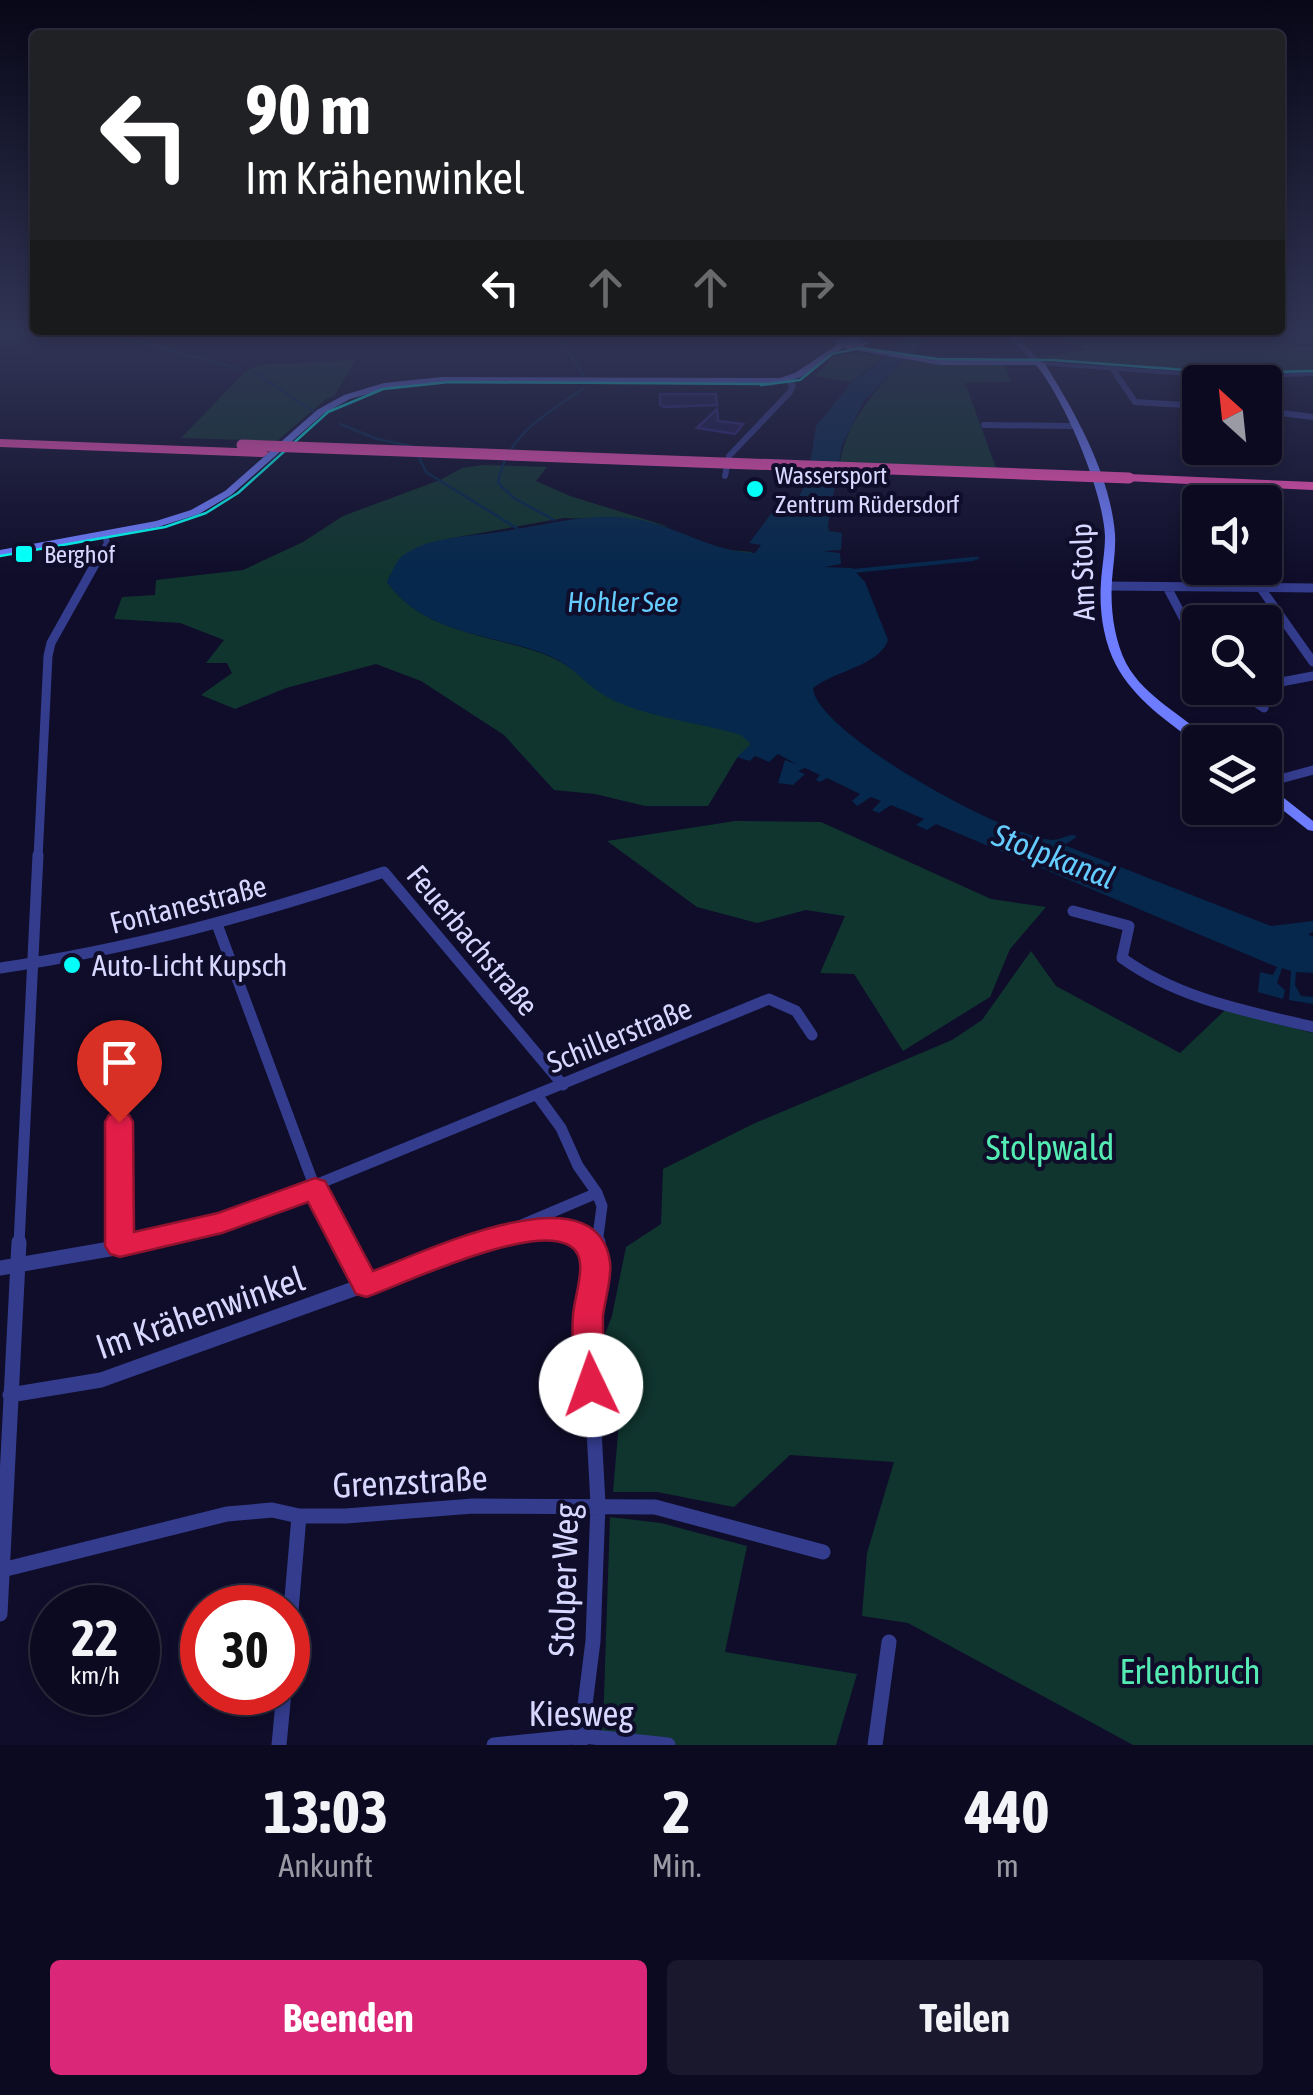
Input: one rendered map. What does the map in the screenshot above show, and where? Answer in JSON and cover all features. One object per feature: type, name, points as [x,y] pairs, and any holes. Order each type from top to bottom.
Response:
[{"type":"highway","points":[[0,439],[242,445],[1313,489]]},
{"type":"highway","points":[[0,439],[263,453],[1130,482]]},
{"type":"main road","points":[[0,553],[176,519],[214,503],[318,413]]},
{"type":"main road","name":"Am Stolp","points":[[1065,413],[1098,480],[1110,530],[1107,625],[1118,663],[1145,696],[1182,725]]},
{"type":"main road","points":[[1282,801],[1313,827]]},
{"type":"street","points":[[725,476],[730,456],[770,413]]},
{"type":"street","points":[[1285,413],[1313,417]]},
{"type":"street","points":[[984,425],[1071,426]]},
{"type":"street","points":[[0,1614],[48,656],[51,643],[107,543],[105,534]]},
{"type":"street","points":[[1106,586],[1313,588]]},
{"type":"street","points":[[1167,587],[1182,616]]},
{"type":"street","points":[[1260,587],[1313,662]]},
{"type":"street","points":[[1282,682],[1313,676]]},
{"type":"street","points":[[1260,705],[1264,708]]},
{"type":"street","points":[[1282,780],[1313,770]]},
{"type":"street","name":"Fontanestraße","points":[[0,968],[218,926],[384,872]]},
{"type":"street","name":"Feuerbachstraße","points":[[384,872],[562,1085]]},
{"type":"street","points":[[1073,911],[1129,926],[1122,958],[1138,972],[1204,998],[1313,1027]]},
{"type":"street","points":[[218,926],[315,1188],[366,1286]]},
{"type":"street","name":"Schillerstraße","points":[[597,1193],[578,1166],[561,1128],[538,1096],[769,1000],[788,1002],[812,1035]]},
{"type":"street","points":[[0,1268],[222,1222],[538,1096]]},
{"type":"street","points":[[119,1122],[120,1246]]},
{"type":"street","points":[[595,1262],[602,1206],[597,1193]]},
{"type":"street","name":"Im Krähenwinkel","points":[[10,1395],[100,1380],[519,1229],[597,1193]]},
{"type":"street","name":"Im Krähenwinkel","points":[[519,1229],[572,1230],[585,1238],[595,1262]]},
{"type":"street","name":"Stolper Weg","points":[[581,1740],[593,1642],[598,1504],[588,1319],[595,1262]]},
{"type":"street","name":"Grenzstraße","points":[[2,1570],[226,1514],[272,1510],[298,1516],[474,1506],[656,1507],[822,1552]]},
{"type":"street","points":[[293,1585],[298,1516]]},
{"type":"street","points":[[875,1745],[888,1642]]},
{"type":"street","points":[[279,1745],[282,1715]]},
{"type":"street","name":"Kiesweg","points":[[494,1745],[581,1740],[668,1745]]},
{"type":"green space","points":[[205,413],[309,413],[277,441],[181,438]]},
{"type":"green space","points":[[860,413],[976,413],[996,468],[840,462]]},
{"type":"green space","points":[[547,467],[536,481],[570,496],[673,528],[638,520],[564,518],[447,539],[393,571],[387,582],[422,614],[464,632],[551,657],[613,698],[641,710],[703,724],[681,678],[721,549],[752,552],[752,744],[737,758],[708,806],[645,806],[595,794],[554,790],[504,735],[421,681],[376,664],[286,688],[235,709],[201,695],[232,673],[227,663],[206,663],[224,640],[180,623],[114,619],[122,597],[155,595],[156,580],[243,570],[303,542],[343,516],[462,468]]},
{"type":"green space","points":[[735,821],[821,822],[991,899],[1046,907],[1010,949],[990,997],[903,1051],[854,974],[820,973],[845,916],[806,910],[757,923],[697,907],[607,841]]},
{"type":"green space","points":[[1031,951],[1056,986],[1180,1053],[1225,1010],[1313,1033],[1313,1745],[1133,1745],[908,1623],[862,1616],[867,1553],[894,1462],[790,1455],[734,1507],[657,1492],[613,1492],[621,1399],[601,1344],[612,1316],[626,1247],[661,1224],[663,1169],[753,1124],[952,1040],[982,1020]]},
{"type":"green space","points":[[610,1517],[661,1523],[747,1546],[725,1652],[857,1674],[836,1745],[597,1745],[603,1726]]},
{"type":"water","name":"Hohler See","points":[[826,413],[858,413],[842,445],[828,525],[829,531],[842,533],[841,550],[823,551],[840,553],[841,564],[823,567],[852,568],[865,582],[888,640],[876,656],[813,688],[822,707],[845,730],[916,780],[996,821],[1052,840],[1074,835],[1077,837],[1064,845],[1271,926],[1313,921],[1313,932],[1308,934],[1313,937],[1313,973],[1296,972],[1295,985],[1301,996],[1313,997],[1313,1004],[1289,1000],[1291,971],[1282,968],[1277,983],[1285,990],[1283,999],[1258,992],[1260,972],[1273,975],[1277,967],[936,824],[927,830],[916,825],[924,819],[891,805],[879,813],[872,810],[881,801],[871,797],[857,806],[852,801],[860,794],[827,778],[820,782],[816,780],[820,775],[805,768],[798,771],[805,774],[793,785],[778,783],[785,760],[798,765],[778,754],[769,762],[755,756],[750,761],[737,757],[751,744],[741,735],[622,704],[600,693],[552,657],[422,614],[387,582],[402,556],[424,545],[590,517],[645,521],[726,549],[755,553],[761,545],[749,543],[785,495],[799,497],[808,478],[816,426]]},
{"type":"building","points":[[712,413],[717,413],[718,421],[743,424],[735,434],[697,428]]},
{"type":"waterway","points":[[547,413],[509,452],[498,483],[514,498],[554,520]]},
{"type":"waterway","points":[[340,424],[377,439],[411,446]]},
{"type":"waterway","points":[[417,453],[426,472],[518,529]]},
{"type":"waterway","points":[[949,561],[978,558]]},
{"type":"waterway","points":[[853,571],[973,559]]},
{"type":"tram line","points":[[0,556],[165,527],[206,513],[238,493],[326,413]]},
{"type":"place","name":"Wassersport Zentrum Rüdersdorf","points":[[755,489]]},
{"type":"place","name":"Berghof","points":[[24,554]]},
{"type":"place","name":"Auto-Licht Kupsch","points":[[72,965]]},
{"type":"route","points":[[119,1122],[120,1246],[164,1239],[222,1222],[315,1188],[366,1286],[519,1229],[572,1230],[585,1238],[595,1262],[588,1319],[591,1385]]},
{"type":"water label","name":"Stolpkanal","points":[[1054,856]]},
{"type":"park label","name":"Stolpwald","points":[[1050,1147]]},
{"type":"park label","name":"Erlenbruch","points":[[1190,1671]]}]
